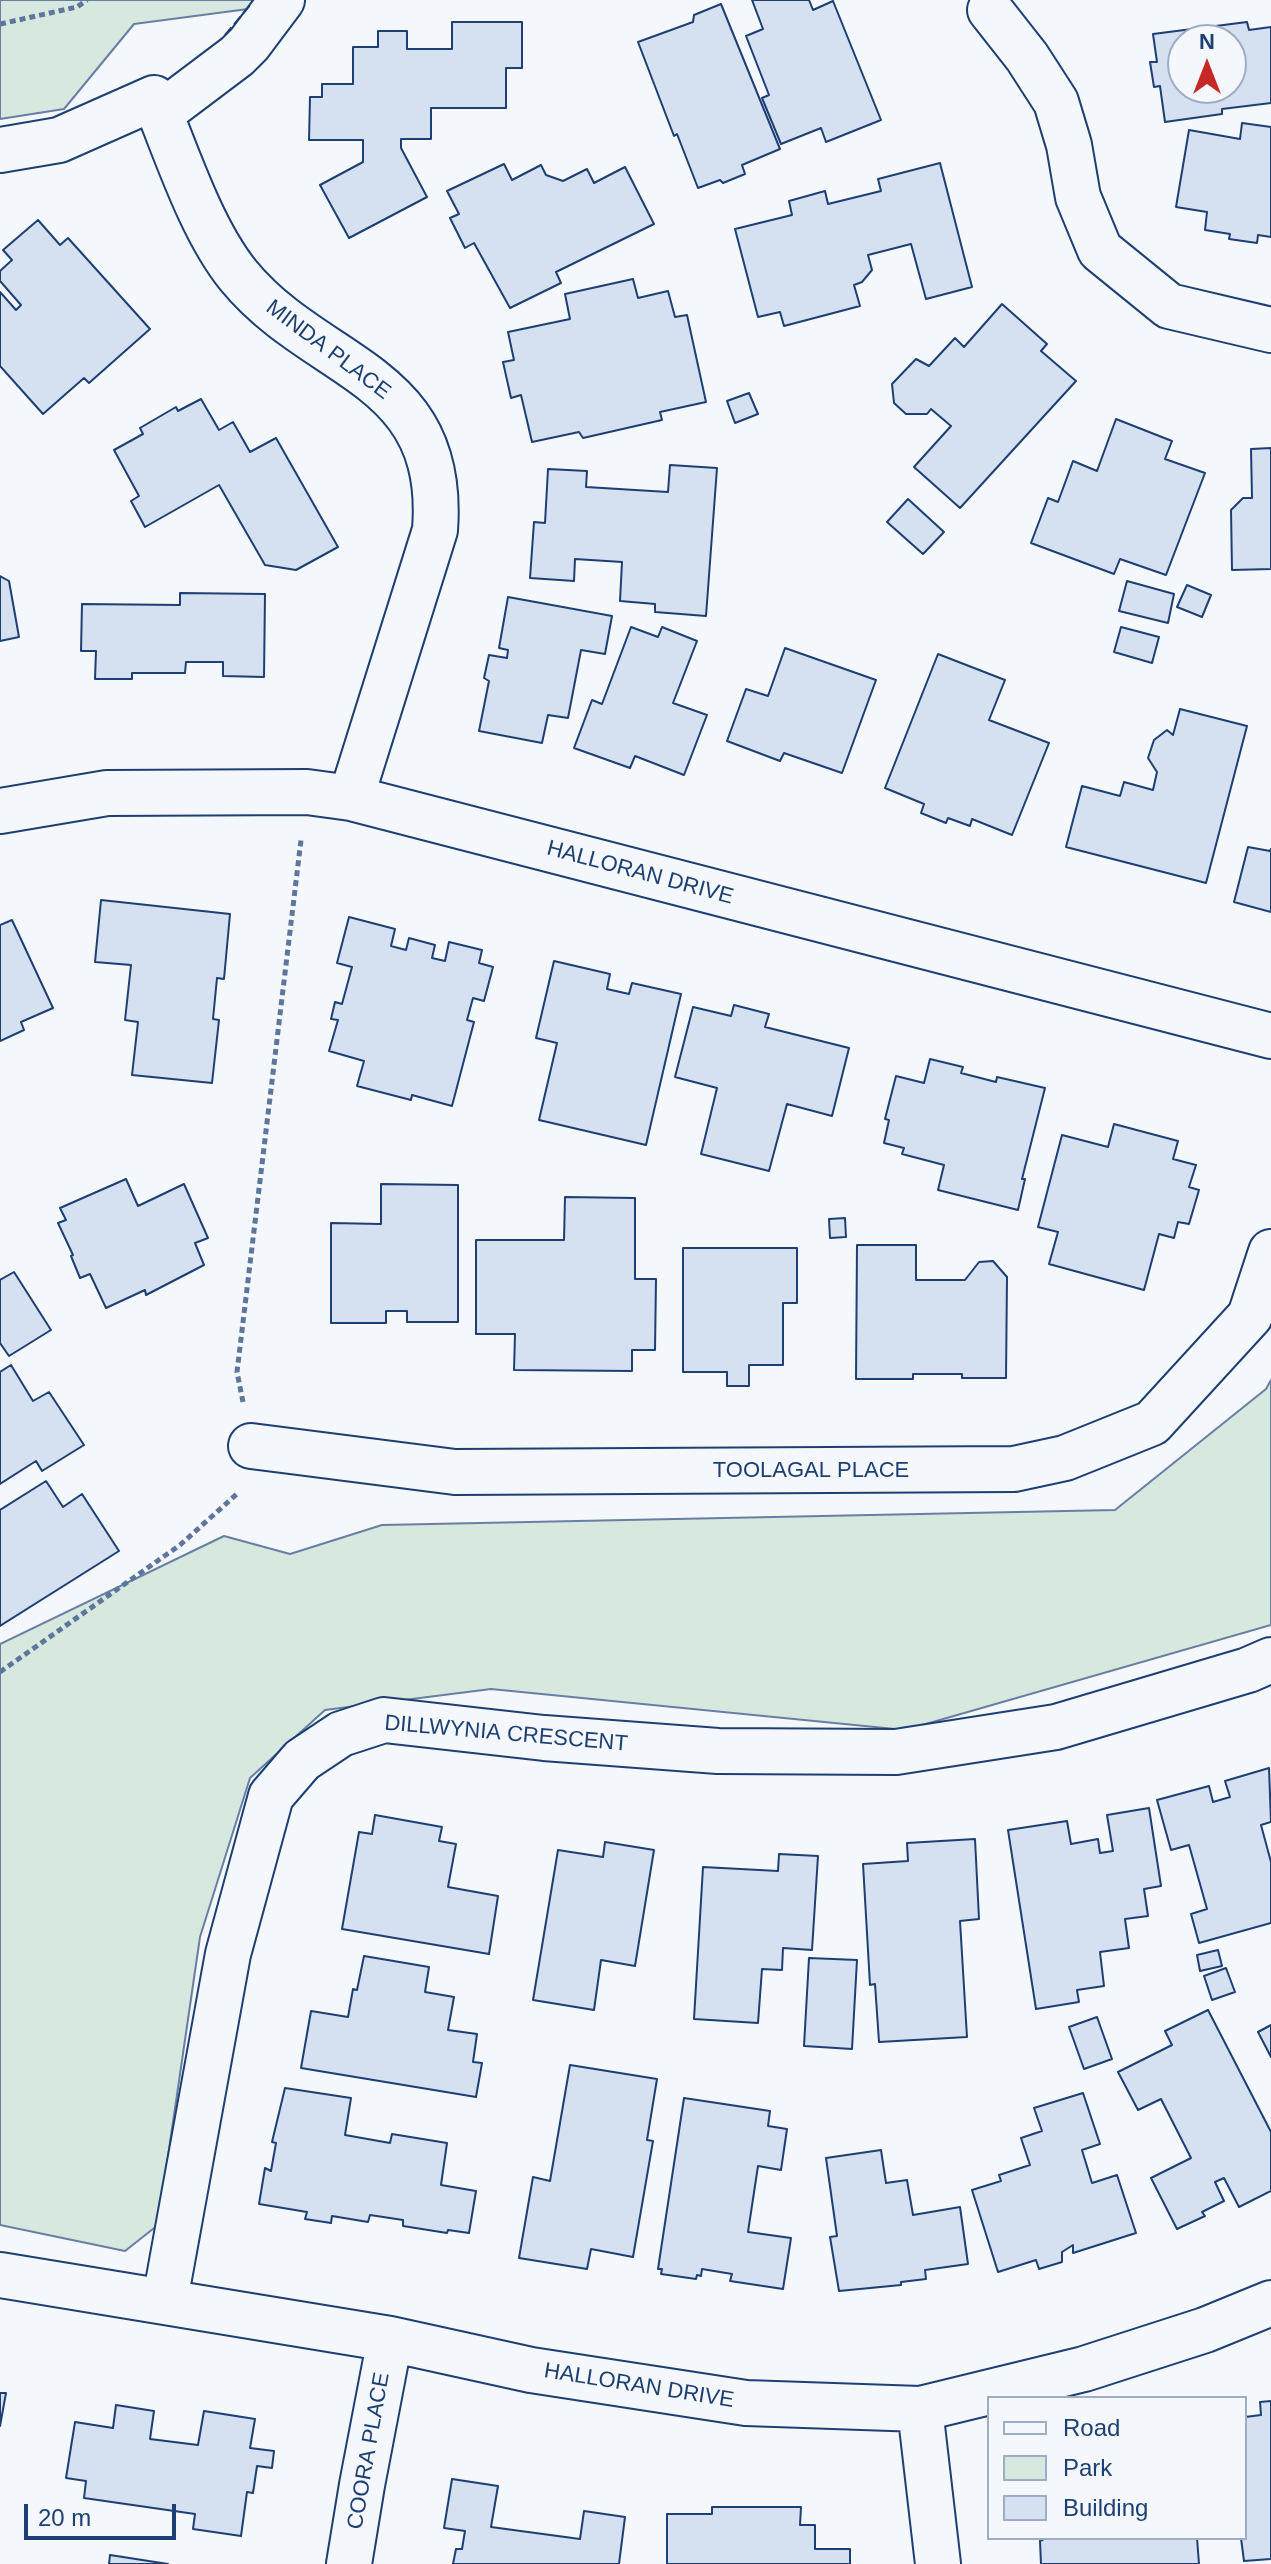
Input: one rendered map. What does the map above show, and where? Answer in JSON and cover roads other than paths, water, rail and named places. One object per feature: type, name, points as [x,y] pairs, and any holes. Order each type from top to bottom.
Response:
[{"type":"street","points":[[0,150],[59,140],[157,106],[220,70],[249,44],[282,0]]},
{"type":"street","points":[[990,10],[1027,57],[1056,102],[1069,145],[1078,197],[1100,250],[1169,306],[1271,330]]},
{"type":"street","name":"MINDA PLACE","points":[[157,106],[215,240],[239,275],[273,310],[306,336],[362,370],[383,388],[415,425],[427,451],[437,503],[435,530],[351,798]]},
{"type":"street","name":"HALLORAN DRIVE","points":[[0,811],[107,793],[307,792],[351,798],[1271,1036]]},
{"type":"street","name":"TOOLAGAL PLACE","points":[[251,1446],[455,1472],[1014,1469],[1065,1458],[1152,1423],[1250,1316],[1271,1252]]},
{"type":"street","name":"DILLWYNIA CRESCENT","points":[[165,2300],[228,1954],[271,1796],[302,1760],[341,1734],[384,1720],[544,1738],[718,1751],[896,1752],[1056,1727],[1248,1670],[1271,1660]]},
{"type":"street","name":"HALLORAN DRIVE","points":[[0,2275],[390,2339],[531,2370],[746,2403],[920,2409],[1084,2369],[1205,2330],[1271,2303]]},
{"type":"street","name":"COORA PLACE","points":[[349,2564],[390,2339]]},
{"type":"street","points":[[920,2409],[938,2564]]}]
